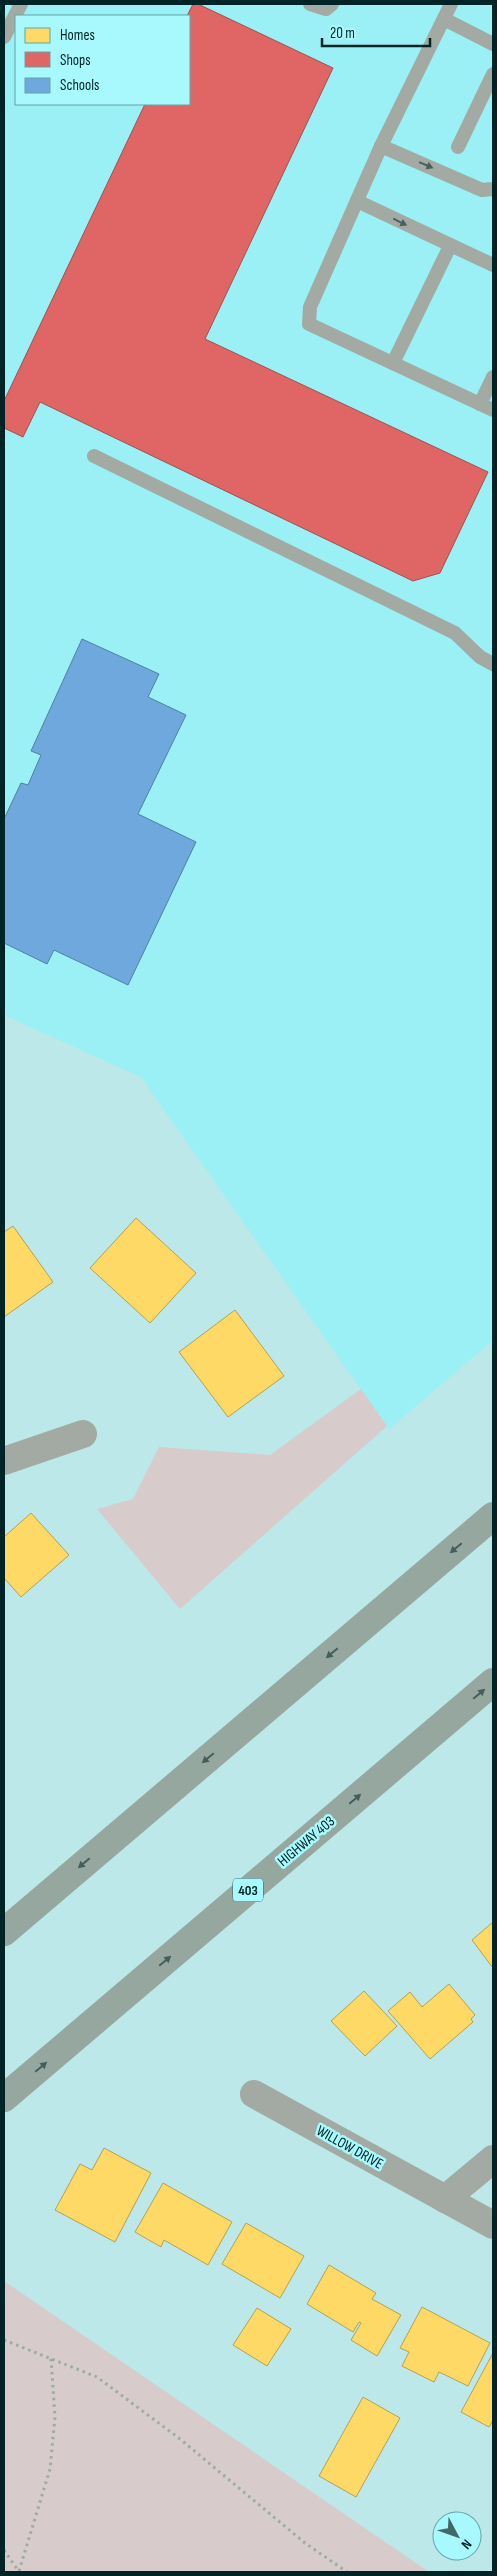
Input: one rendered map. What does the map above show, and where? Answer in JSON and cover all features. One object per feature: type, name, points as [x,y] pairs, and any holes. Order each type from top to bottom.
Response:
[{"type":"highway","points":[[4,1932],[493,1516]]},
{"type":"highway","name":"HIGHWAY 403","points":[[4,2098],[493,1682]]},
{"type":"street","points":[[4,1461],[83,1434]]},
{"type":"street","name":"WILLOW DRIVE","points":[[254,2094],[493,2225]]},
{"type":"street","points":[[445,2199],[493,2159]]},
{"type":"lane","points":[[310,4],[326,9],[332,4]]},
{"type":"lane","points":[[451,4],[381,146],[310,307],[309,324],[493,410]]},
{"type":"lane","points":[[4,37],[15,16]]},
{"type":"lane","points":[[444,19],[493,44]]},
{"type":"lane","points":[[458,147],[493,74]]},
{"type":"lane","points":[[381,146],[482,190],[493,189]]},
{"type":"lane","points":[[357,201],[493,266]]},
{"type":"lane","points":[[393,363],[450,246]]},
{"type":"lane","points":[[480,404],[493,377]]},
{"type":"lane","points":[[94,456],[454,633],[480,657],[493,664]]},
{"type":"path","points":[[4,2340],[97,2377],[180,2439],[305,2543],[347,2572]]},
{"type":"path","points":[[19,2572],[50,2469],[55,2416],[51,2358]]},
{"type":"path","points":[[4,2550],[19,2572]]},
{"type":"shaded area","points":[[4,4],[493,4],[493,1340],[389,1429],[141,1077],[4,1015]]},
{"type":"shaded area","points":[[361,1389],[387,1426],[180,1609],[97,1509],[133,1499],[159,1447],[270,1455]]},
{"type":"shaded area","points":[[4,2281],[429,2572],[4,2572]]},
{"type":"building: Homes","points":[[136,1218],[196,1273],[150,1323],[90,1268]]},
{"type":"building: Homes","points":[[13,1226],[53,1282],[4,1317],[4,1232]]},
{"type":"building: Homes","points":[[235,1310],[284,1376],[228,1417],[179,1352]]},
{"type":"building: Homes","points":[[31,1513],[69,1555],[21,1597],[4,1578],[4,1537]]},
{"type":"building: Homes","points":[[493,1922],[493,1968],[472,1940]]},
{"type":"building: Homes","points":[[449,1984],[475,2015],[471,2019],[473,2022],[430,2059],[388,2011],[410,1992],[422,2007]]},
{"type":"building: Homes","points":[[364,1991],[397,2026],[365,2056],[331,2021]]},
{"type":"building: Homes","points":[[104,2148],[151,2173],[115,2242],[55,2210],[80,2164],[92,2170]]},
{"type":"building: Homes","points":[[163,2183],[232,2222],[208,2265],[164,2240],[161,2247],[135,2232]]},
{"type":"building: Homes","points":[[246,2223],[304,2256],[280,2298],[222,2264]]},
{"type":"building: Homes","points":[[329,2265],[376,2293],[372,2299],[401,2315],[377,2356],[351,2340],[361,2323],[359,2322],[353,2332],[307,2304]]},
{"type":"building: Homes","points":[[422,2307],[490,2343],[468,2386],[439,2372],[434,2382],[402,2366],[409,2352],[400,2348]]},
{"type":"building: Homes","points":[[257,2308],[291,2329],[267,2366],[233,2345]]},
{"type":"building: Homes","points":[[493,2353],[493,2420],[489,2427],[461,2412]]},
{"type":"building: Homes","points":[[363,2397],[400,2418],[356,2497],[319,2476]]},
{"type":"building: Shops","points":[[193,4],[198,4],[333,68],[205,339],[488,472],[440,573],[413,581],[40,402],[23,437],[4,428],[4,401],[145,105],[190,105],[190,15],[188,15]]},
{"type":"building: Schools","points":[[82,639],[159,674],[148,697],[186,715],[138,814],[196,842],[128,985],[54,950],[47,964],[4,943],[4,819],[21,783],[28,785],[41,755],[31,751]]}]
